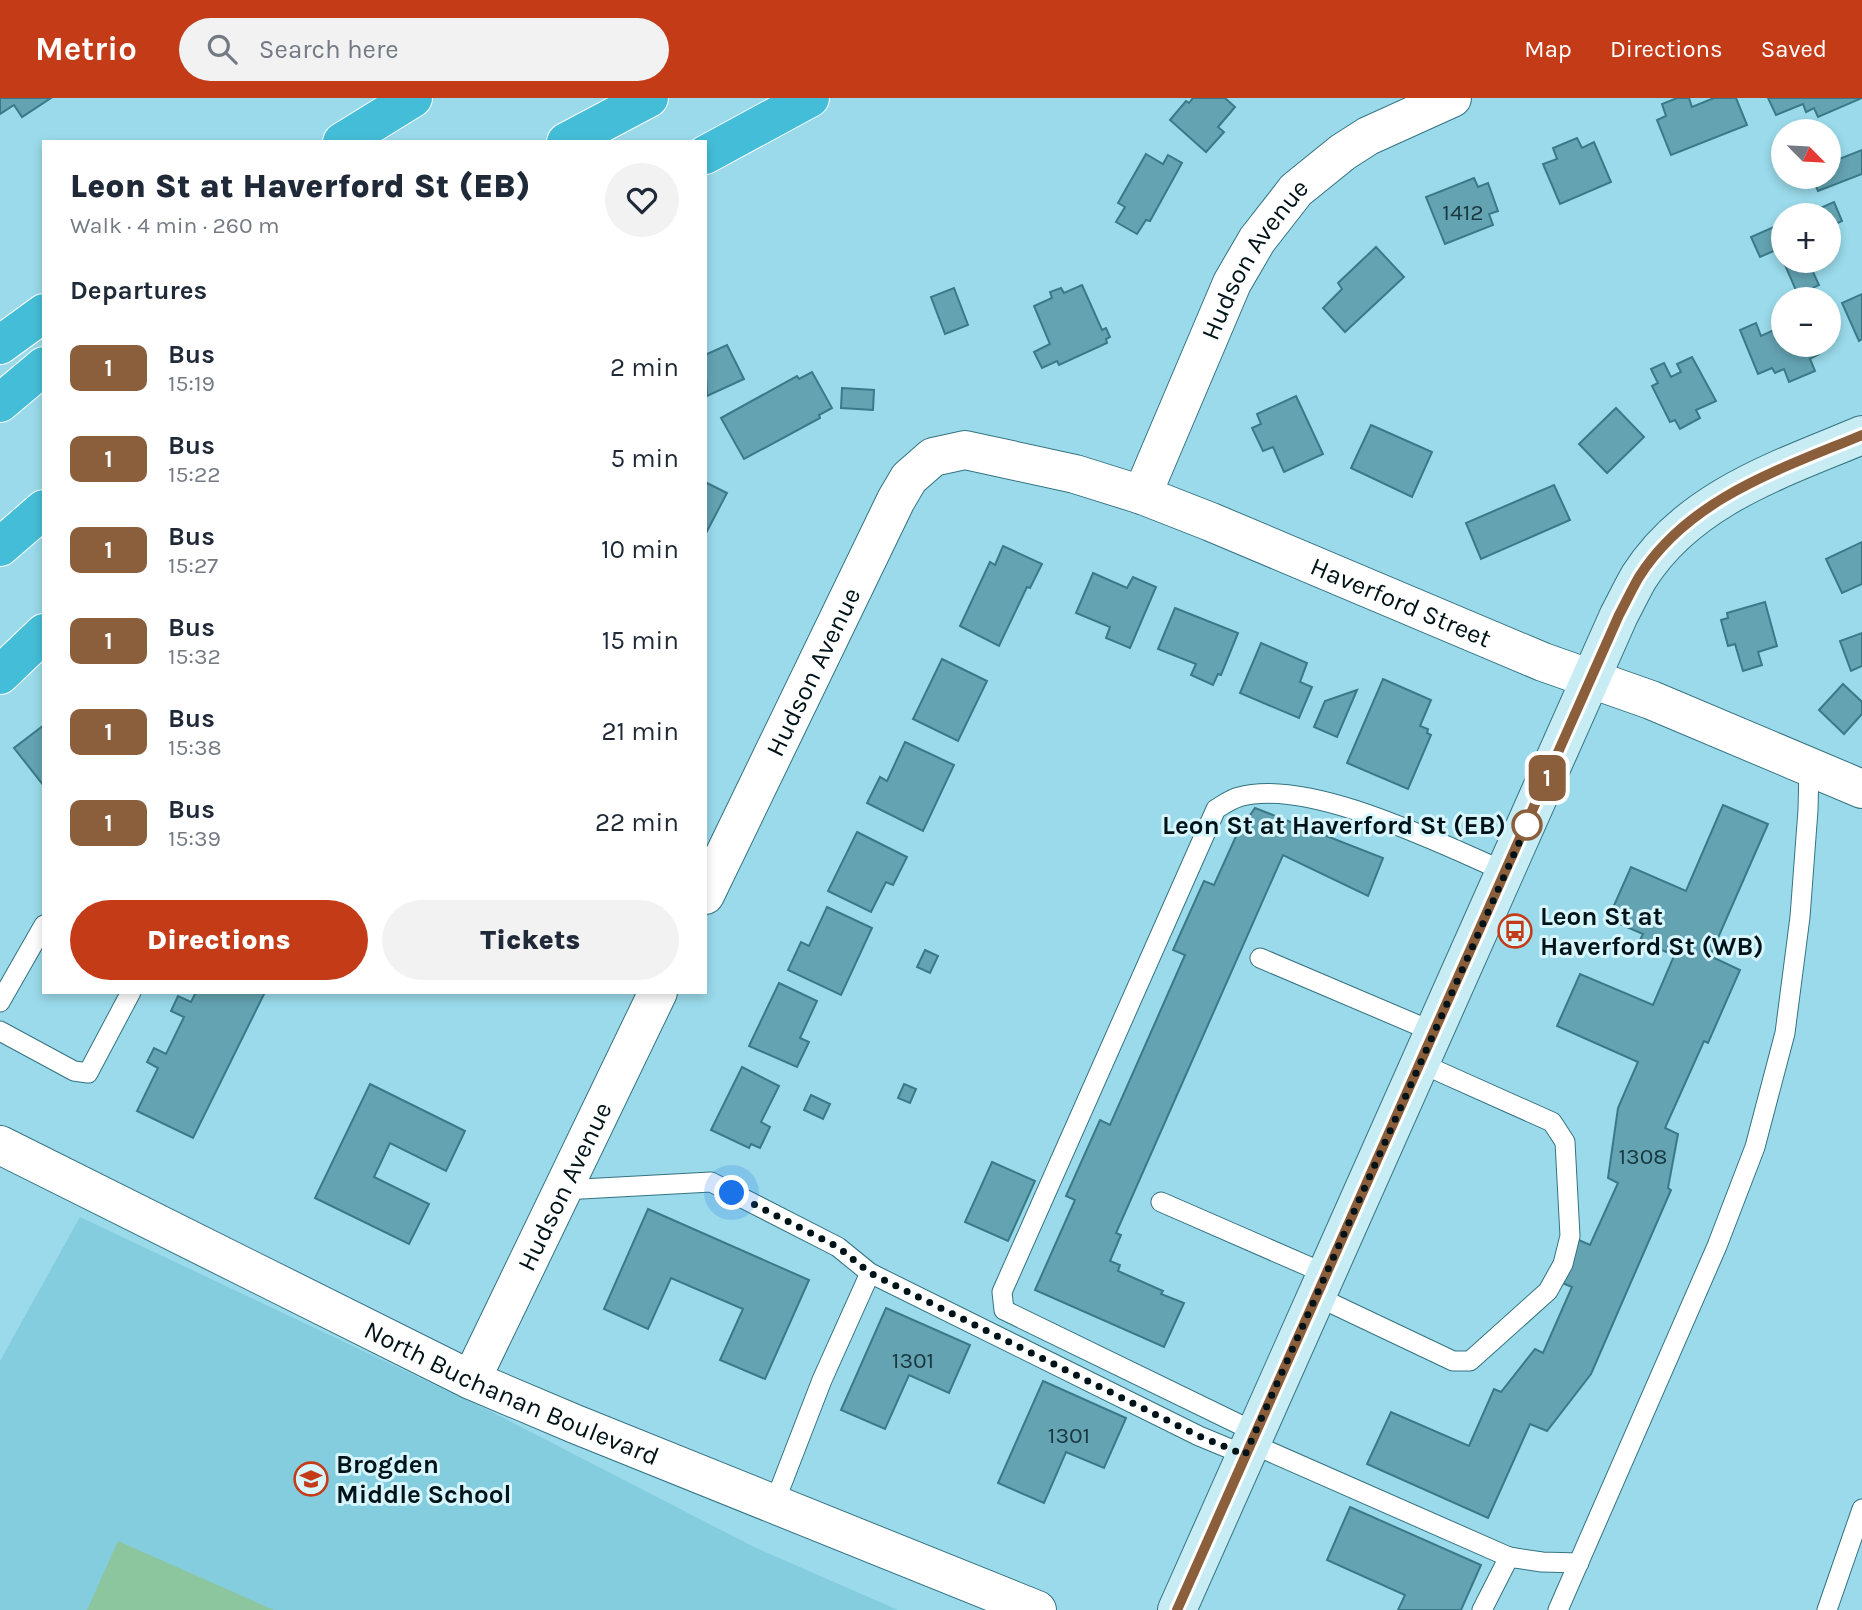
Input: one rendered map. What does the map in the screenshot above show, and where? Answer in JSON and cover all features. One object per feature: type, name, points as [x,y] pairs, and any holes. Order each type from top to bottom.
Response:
[{"type":"highway","points":[[345,140],[412,98]]},
{"type":"highway","points":[[570,140],[649,98]]},
{"type":"highway","points":[[707,154],[810,98]]},
{"type":"highway","points":[[0,345],[42,314]]},
{"type":"highway","points":[[0,403],[42,368]]},
{"type":"highway","points":[[0,547],[42,511]]},
{"type":"highway","points":[[0,675],[42,636]]},
{"type":"street","name":"Hudson Avenue","points":[[1142,495],[1232,283],[1257,240],[1296,190],[1343,152],[1368,136],[1452,98]]},
{"type":"street","points":[[1177,1610],[1619,615],[1640,576],[1662,548],[1688,522],[1748,482],[1862,435]]},
{"type":"street","name":"Haverford Street","points":[[933,457],[965,450],[1075,474],[1142,495],[1543,662],[1651,700],[1862,789]]},
{"type":"street","name":"Hudson Avenue","points":[[707,891],[896,500],[909,478],[933,457]]},
{"type":"street","name":"Hudson Avenue","points":[[471,1380],[658,994]]},
{"type":"street","name":"North Buchanan Boulevard","points":[[0,1145],[471,1380],[1037,1610]]},
{"type":"lane","points":[[1558,1610],[1717,1246],[1755,1147],[1785,1033],[1800,917],[1809,767]]},
{"type":"lane","points":[[1506,872],[1361,811],[1306,797],[1265,793],[1238,797],[1216,809],[1002,1292],[1004,1310],[1250,1444],[1509,1557],[1542,1562],[1579,1563]]},
{"type":"lane","points":[[0,1002],[42,928]]},
{"type":"lane","points":[[1161,1202],[1321,1285],[1453,1361],[1470,1361],[1548,1291],[1563,1264],[1570,1236],[1566,1142],[1552,1122],[1427,1048],[1260,958]]},
{"type":"lane","points":[[0,1031],[74,1071],[88,1073],[130,994]]},
{"type":"lane","points":[[563,1190],[711,1182],[838,1247],[870,1273],[1199,1436],[1250,1444]]},
{"type":"lane","points":[[774,1504],[822,1380],[870,1273]]},
{"type":"lane","points":[[1827,1610],[1862,1508]]},
{"type":"lane","points":[[1482,1610],[1509,1557]]},
{"type":"shaded area","name":"Brogden Middle School","points":[[80,1217],[490,1411],[754,1547],[898,1610],[0,1610],[0,1361]]},
{"type":"green space","points":[[118,1541],[274,1610],[87,1610]]},
{"type":"building","points":[[0,98],[51,98],[22,117],[14,105],[0,114]]},
{"type":"building","points":[[1193,98],[1225,98],[1235,107],[1218,127],[1224,132],[1206,152],[1170,120],[1186,101],[1189,103]]},
{"type":"building","points":[[1677,98],[1689,98],[1692,107],[1714,98],[1736,98],[1747,125],[1671,155],[1657,120],[1666,116],[1662,104]]},
{"type":"building","points":[[1768,98],[1862,98],[1818,117],[1814,108],[1806,112],[1803,104],[1776,115]]},
{"type":"building","points":[[1577,138],[1582,148],[1594,142],[1611,182],[1560,204],[1543,164],[1557,159],[1553,148]]},
{"type":"building","points":[[1862,150],[1862,174],[1841,182],[1841,158]]},
{"type":"building","points":[[1146,154],[1163,164],[1168,155],[1182,163],[1150,221],[1146,220],[1137,234],[1116,222],[1125,207],[1118,203]]},
{"type":"building","points":[[1474,178],[1478,187],[1488,183],[1498,211],[1489,214],[1493,225],[1445,244],[1426,197]]},
{"type":"building","points":[[1771,228],[1771,252],[1760,257],[1751,237]]},
{"type":"building","points":[[1376,247],[1404,277],[1345,332],[1323,308],[1342,289],[1338,283]]},
{"type":"building","points":[[1788,273],[1814,273],[1819,285],[1815,287],[1794,287]]},
{"type":"building","points":[[1082,285],[1102,330],[1106,328],[1110,337],[1106,339],[1107,343],[1059,365],[1057,361],[1042,368],[1034,352],[1050,344],[1034,306],[1052,298],[1050,292],[1061,288],[1064,293]]},
{"type":"building","points":[[954,288],[968,325],[945,334],[931,297]]},
{"type":"building","points":[[1862,294],[1862,339],[1859,341],[1842,303]]},
{"type":"building","points":[[1756,323],[1761,336],[1771,331],[1771,357],[1814,357],[1810,359],[1815,371],[1789,382],[1784,369],[1775,373],[1772,368],[1758,374],[1740,330]]},
{"type":"building","points":[[727,345],[744,379],[707,396],[707,354]]},
{"type":"building","points":[[1692,357],[1716,401],[1696,410],[1700,418],[1680,429],[1675,420],[1670,422],[1652,386],[1658,383],[1651,369],[1664,363],[1671,377],[1681,372],[1677,364]]},
{"type":"building","points":[[812,372],[832,408],[819,415],[820,418],[744,459],[721,418],[797,376],[799,379]]},
{"type":"building","points":[[842,388],[874,390],[873,410],[841,408]]},
{"type":"building","points":[[1296,396],[1323,454],[1284,472],[1273,447],[1263,451],[1252,428],[1261,424],[1257,414]]},
{"type":"building","points":[[1616,408],[1644,437],[1607,473],[1579,444]]},
{"type":"building","points":[[1371,425],[1432,452],[1412,497],[1351,468]]},
{"type":"building","points":[[707,483],[727,493],[707,531]]},
{"type":"building","points":[[1554,485],[1570,520],[1481,559],[1466,523]]},
{"type":"building","points":[[1862,542],[1862,584],[1842,593],[1826,559]]},
{"type":"building","points":[[1003,546],[1042,564],[1030,588],[1027,587],[999,646],[960,626],[990,562],[995,565]]},
{"type":"building","points":[[1093,573],[1127,588],[1133,577],[1156,587],[1130,648],[1106,638],[1110,627],[1076,613]]},
{"type":"building","points":[[1765,602],[1777,646],[1758,652],[1762,665],[1743,671],[1735,644],[1728,646],[1721,620],[1728,618],[1727,613]]},
{"type":"building","points":[[1175,608],[1238,633],[1221,675],[1218,674],[1213,685],[1191,675],[1196,664],[1158,649]]},
{"type":"building","points":[[1862,633],[1862,666],[1851,671],[1840,641]]},
{"type":"building","points":[[1261,643],[1307,663],[1300,682],[1312,687],[1299,718],[1240,693]]},
{"type":"building","points":[[942,659],[987,681],[958,741],[913,719]]},
{"type":"building","points":[[1383,679],[1431,700],[1420,726],[1428,729],[1427,733],[1431,735],[1408,789],[1347,763]]},
{"type":"building","points":[[1843,684],[1862,702],[1862,714],[1844,734],[1819,710]]},
{"type":"building","points":[[1357,690],[1337,737],[1314,727],[1325,701]]},
{"type":"building","points":[[42,727],[42,783],[14,748]]},
{"type":"building","points":[[905,742],[954,765],[923,831],[867,803],[880,777],[887,781]]},
{"type":"building","points":[[1723,805],[1768,824],[1710,956],[1740,970],[1708,1043],[1704,1041],[1665,1128],[1678,1134],[1668,1188],[1671,1190],[1591,1374],[1547,1431],[1530,1424],[1488,1518],[1367,1464],[1391,1412],[1469,1446],[1494,1389],[1501,1392],[1535,1349],[1543,1353],[1572,1287],[1560,1282],[1579,1240],[1590,1245],[1618,1183],[1608,1178],[1618,1108],[1638,1062],[1557,1026],[1580,974],[1653,1005],[1677,949],[1669,945],[1666,952],[1640,940],[1643,934],[1608,919],[1631,867],[1686,891]]},
{"type":"building","points":[[1255,808],[1383,858],[1368,896],[1283,855],[1116,1233],[1121,1235],[1110,1261],[1120,1265],[1118,1271],[1184,1303],[1164,1347],[1035,1290],[1075,1200],[1066,1196],[1100,1120],[1110,1125],[1185,955],[1173,950],[1204,881],[1214,885],[1237,834]]},
{"type":"building","points":[[857,832],[907,857],[893,885],[886,882],[871,912],[828,891]]},
{"type":"building","points":[[827,907],[872,928],[841,995],[788,970],[801,942],[809,946]]},
{"type":"building","points":[[925,950],[938,956],[930,973],[917,967]]},
{"type":"building","points":[[779,983],[817,1001],[800,1038],[809,1042],[797,1067],[749,1046]]},
{"type":"building","points":[[195,994],[264,994],[193,1138],[137,1111],[158,1068],[147,1062],[154,1048],[166,1054],[184,1017],[171,1011],[178,996],[191,1002]]},
{"type":"building","points":[[742,1067],[779,1086],[761,1122],[770,1127],[760,1148],[751,1144],[749,1148],[711,1130]]},
{"type":"building","points":[[370,1084],[465,1131],[446,1171],[390,1143],[374,1177],[429,1204],[409,1244],[315,1198]]},
{"type":"building","points":[[904,1084],[916,1089],[910,1103],[898,1098]]},
{"type":"building","points":[[811,1095],[830,1104],[823,1119],[804,1110]]},
{"type":"building","points":[[992,1162],[1035,1181],[1008,1241],[965,1222]]},
{"type":"building","points":[[648,1209],[809,1280],[765,1379],[720,1360],[743,1309],[671,1278],[648,1329],[604,1309]]},
{"type":"building","points":[[886,1308],[970,1345],[949,1393],[909,1375],[885,1429],[841,1410]]},
{"type":"building","points":[[1043,1381],[1126,1418],[1104,1468],[1066,1452],[1044,1503],[998,1483]]},
{"type":"building","points":[[1350,1507],[1481,1565],[1461,1610],[1398,1610],[1405,1595],[1327,1560]]},
{"type":"bus line","name":"1","points":[[1177,1610],[1619,615],[1640,576],[1662,548],[1688,522],[1714,503],[1748,482],[1862,435]]},
{"type":"place","name":"Leon St at Haverford St (EB)","points":[[1527,825]]},
{"type":"place","name":"Leon St at Haverford St (WB)","points":[[1515,931]]},
{"type":"place","name":"Brogden Middle School","points":[[311,1479]]},
{"type":"route","points":[[732,1193],[838,1247],[870,1273],[1199,1436],[1245,1455],[1527,825]]}]
